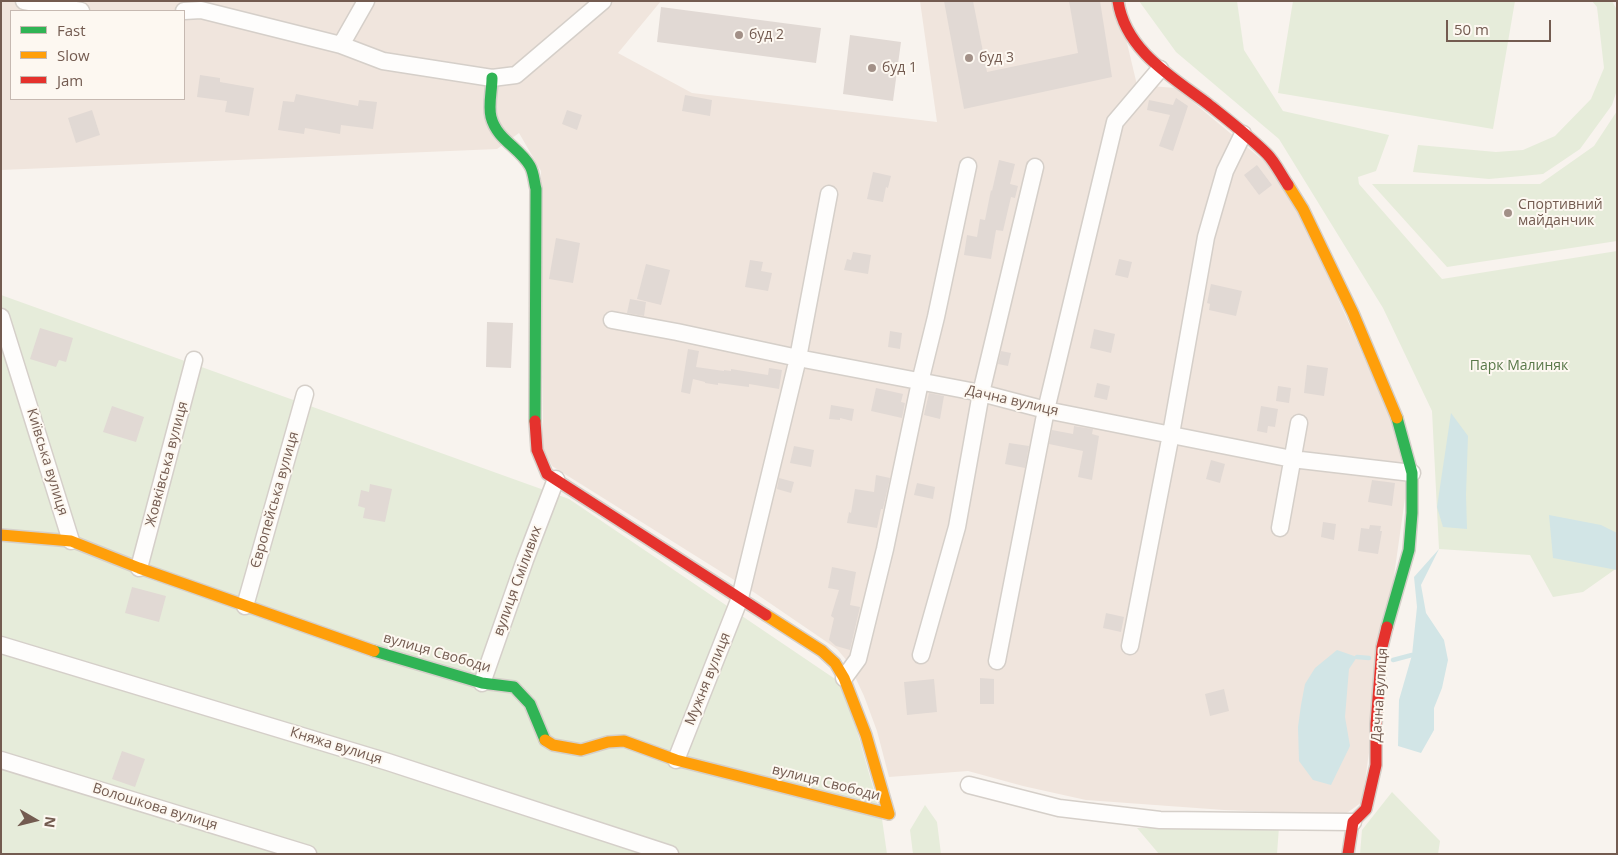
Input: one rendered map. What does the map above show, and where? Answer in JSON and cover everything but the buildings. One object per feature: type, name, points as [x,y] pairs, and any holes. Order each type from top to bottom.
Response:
[{"type":"street","points":[[24,1],[75,10]]},
{"type":"street","points":[[341,44],[366,1]]},
{"type":"street","points":[[185,11],[201,10],[341,44],[383,62],[492,78],[516,75],[603,1]]},
{"type":"street","name":"Дачна вулиця","points":[[1118,1],[1120,15],[1138,46],[1160,69],[1210,106],[1268,155],[1303,210],[1361,330],[1397,418],[1412,473],[1412,513],[1409,550],[1382,647],[1376,724],[1376,765],[1366,809],[1353,822],[1348,854]]},
{"type":"street","points":[[997,660],[1046,410],[1115,122],[1160,69]]},
{"type":"street","points":[[492,78],[491,116],[496,130],[501,139],[530,166],[536,189],[535,436],[541,464],[547,474],[822,652],[835,662],[844,678],[858,659],[886,550],[920,382],[936,317],[968,166]]},
{"type":"street","points":[[1130,646],[1171,434],[1206,237],[1225,171],[1243,134]]},
{"type":"street","points":[[921,655],[957,526],[981,393],[1035,167]]},
{"type":"street","name":"Мужня вулиця","points":[[676,760],[740,598],[798,358],[829,194]]},
{"type":"street","name":"Київська вулиця","points":[[1,317],[71,541]]},
{"type":"street","name":"Дачна вулиця","points":[[612,320],[981,393],[1046,410],[1292,459],[1412,473]]},
{"type":"street","name":"Жовківська вулиця","points":[[139,568],[194,360]]},
{"type":"street","name":"Європейська вулиця","points":[[245,606],[304,394]]},
{"type":"street","points":[[1280,528],[1299,423]]},
{"type":"street","name":"вулиця Сміливих","points":[[482,683],[525,560],[556,479]]},
{"type":"street","points":[[1,535],[71,541]]},
{"type":"street","name":"вулиця Свободи","points":[[71,541],[139,568],[380,653],[482,683],[514,686],[530,704],[542,735],[546,741],[553,745],[581,750],[608,742],[624,741],[676,760],[889,814],[866,735],[844,678]]},
{"type":"street","name":"Княжа вулиця","points":[[1,645],[388,762],[670,854]]},
{"type":"street","name":"Волошкова вулиця","points":[[1,760],[308,854]]},
{"type":"street","points":[[969,785],[1059,808],[1160,820],[1353,822]]},
{"type":"shaded area","points":[[1,1],[661,1],[618,53],[692,93],[937,122],[920,1],[1117,1],[1137,85],[1176,88],[1271,167],[1299,211],[1391,418],[1407,484],[1362,802],[1344,815],[1224,810],[1086,800],[968,771],[889,777],[877,731],[864,696],[848,662],[837,649],[755,593],[552,466],[543,448],[541,171],[519,133],[497,149],[1,170]]},
{"type":"shaded area","points":[[1451,413],[1468,436],[1467,529],[1443,527],[1437,507]]},
{"type":"shaded area","points":[[1549,515],[1601,525],[1617,533],[1617,570],[1553,558]]},
{"type":"shaded area","points":[[1439,549],[1421,585],[1426,613],[1444,640],[1448,660],[1442,688],[1434,708],[1434,730],[1421,753],[1398,746],[1399,700],[1412,655],[1417,607],[1414,577]]},
{"type":"shaded area","points":[[1337,650],[1357,657],[1349,669],[1345,717],[1350,746],[1331,785],[1313,780],[1299,761],[1298,727],[1305,684],[1315,668]]},
{"type":"green space","name":"Парк Малиняк","points":[[1139,1],[1237,1],[1244,50],[1283,111],[1389,135],[1376,171],[1358,177],[1359,184],[1442,279],[1617,251],[1617,568],[1583,592],[1553,597],[1530,555],[1439,549],[1432,411],[1383,308],[1279,139],[1176,52]]},
{"type":"green space","points":[[1293,1],[1515,1],[1493,129],[1278,93]]},
{"type":"green space","points":[[1592,1],[1612,1],[1617,10],[1617,90],[1612,105],[1580,149],[1543,174],[1489,179],[1413,172],[1418,145],[1496,152],[1523,150],[1555,136],[1591,99],[1604,68],[1597,7]]},
{"type":"green space","name":"Спортивний майданчик","points":[[1617,111],[1617,241],[1447,267],[1372,184],[1540,184],[1594,146]]},
{"type":"green space","points":[[1,295],[569,499],[844,685],[882,819],[887,854],[1,854]]},
{"type":"green space","points":[[1392,792],[1440,841],[1438,854],[1360,854],[1362,830]]},
{"type":"green space","points":[[925,805],[937,822],[941,854],[913,854],[910,830]]},
{"type":"green space","points":[[1279,827],[1277,854],[1159,854],[1137,828]]},
{"type":"waterway","points":[[1393,660],[1412,655]]},
{"type":"waterway","points":[[1357,657],[1369,658]]},
{"type":"traffic: fast","points":[[492,78],[490,108],[494,125],[503,138],[530,166],[536,189],[535,421]]},
{"type":"traffic: fast","points":[[1387,627],[1409,550],[1412,513],[1412,473],[1397,418]]},
{"type":"traffic: fast","points":[[374,651],[482,683],[514,687],[530,704],[545,740]]},
{"type":"traffic: slow","points":[[1288,185],[1303,209],[1353,313],[1397,418]]},
{"type":"traffic: slow","points":[[1,535],[71,541],[139,568],[374,651]]},
{"type":"traffic: slow","points":[[766,615],[822,651],[835,663],[844,678],[866,735],[889,814]]},
{"type":"traffic: slow","points":[[545,740],[553,745],[581,750],[608,742],[624,741],[676,760],[889,814]]},
{"type":"traffic: jam","points":[[1118,1],[1122,18],[1130,34],[1152,61],[1260,147],[1273,161],[1288,185]]},
{"type":"traffic: jam","points":[[535,421],[537,450],[547,474],[766,615]]},
{"type":"traffic: jam","points":[[1348,854],[1353,822],[1366,809],[1376,765],[1376,724],[1382,647],[1387,627]]},
{"type":"place","name":"буд 2","points":[[739,35]]},
{"type":"place","name":"буд 3","points":[[969,58]]},
{"type":"place","name":"буд 1","points":[[872,68]]},
{"type":"place","name":"Спортивний майданчик","points":[[1508,213]]}]
